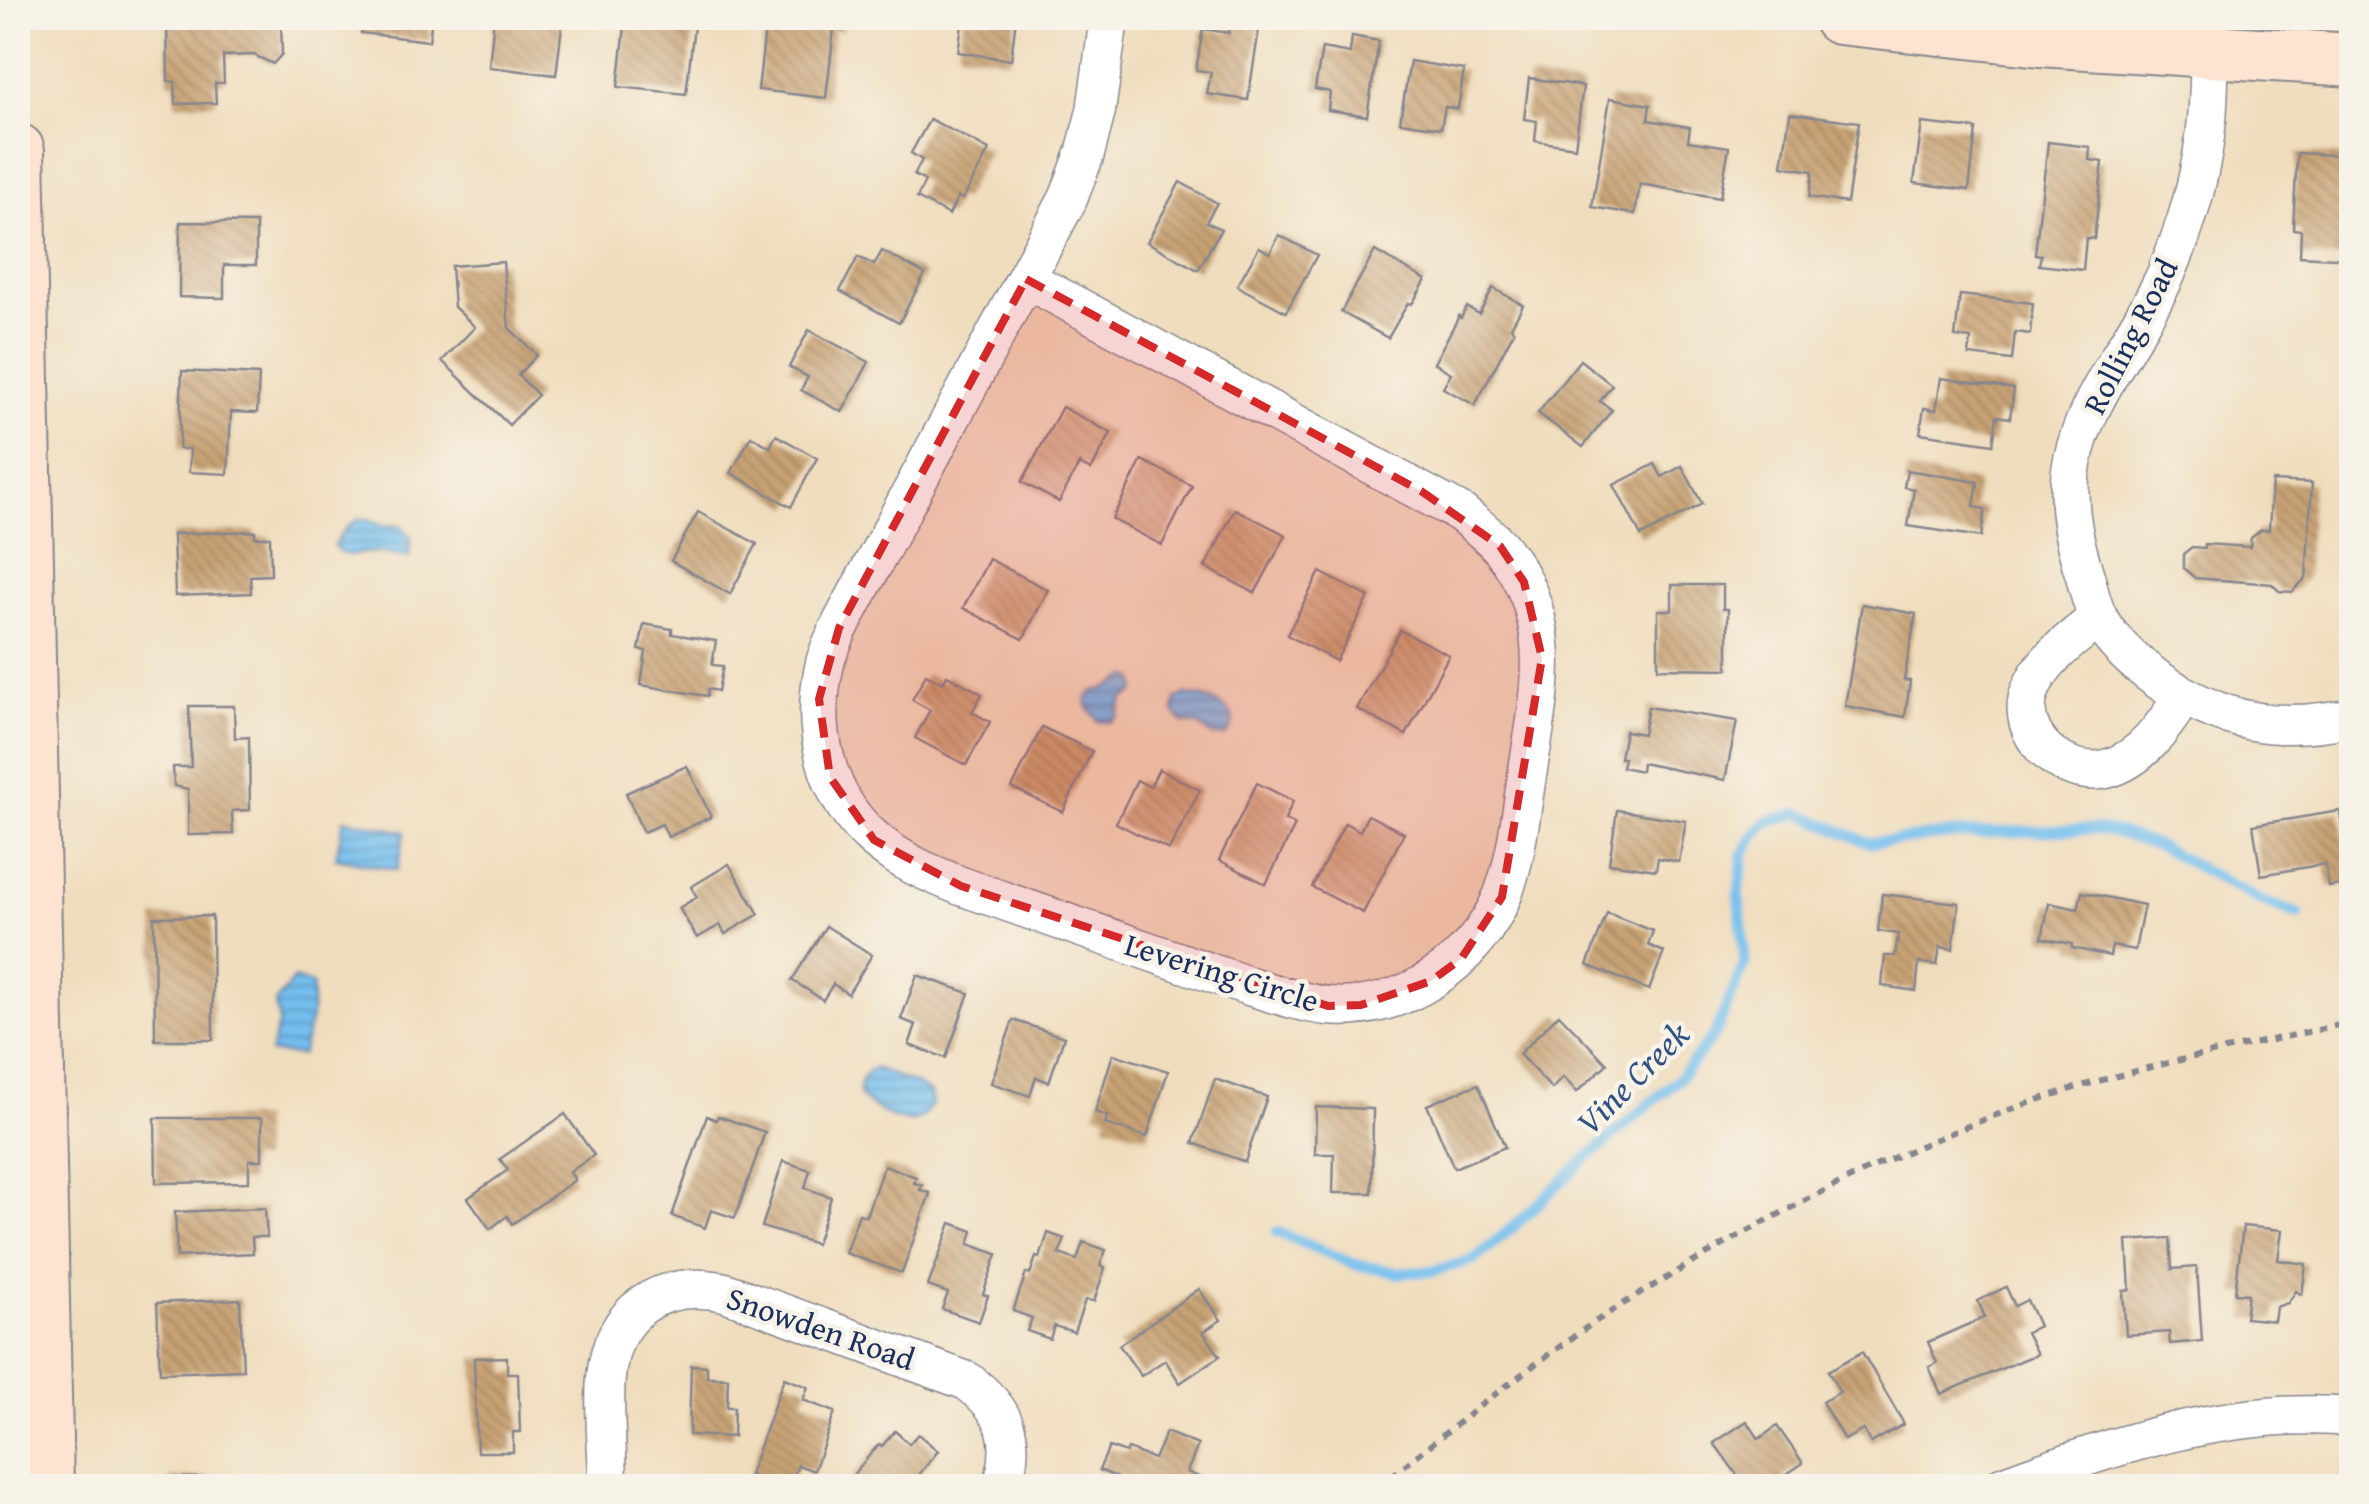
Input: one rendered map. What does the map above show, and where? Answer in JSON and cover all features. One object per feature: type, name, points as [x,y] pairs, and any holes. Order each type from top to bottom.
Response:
[{"type":"main road","points":[[1839,18],[2067,30],[2210,51],[2352,60]]},
{"type":"main road","points":[[18,150],[29,1219],[46,1486]]},
{"type":"street","name":"Levering Circle","points":[[1026,279],[1461,513],[1500,546],[1524,582],[1539,621],[1542,658],[1513,862],[1502,897],[1484,931],[1461,959],[1431,980],[1400,995],[1361,1006],[1328,1006],[1246,985],[916,868],[874,840],[849,812],[830,776],[820,737],[819,699],[825,661],[1068,199],[1096,112],[1109,18]]},
{"type":"street","name":"Rolling Road","points":[[2210,51],[2207,121],[2199,171],[2183,227],[2144,318],[2094,403],[2078,440],[2070,477],[2070,512],[2078,556],[2098,618],[2123,649],[2183,697],[2226,716],[2274,725],[2316,724],[2352,717]]},
{"type":"street","points":[[2098,618],[2040,671],[2028,694],[2027,717],[2038,742],[2056,760],[2080,770],[2105,769],[2132,757],[2150,742],[2183,697]]},
{"type":"street","name":"Snowden Road","points":[[608,1486],[606,1378],[618,1335],[646,1302],[686,1288],[725,1292],[967,1381],[986,1395],[1000,1413],[1008,1437],[1009,1462],[1002,1486]]},
{"type":"street","points":[[2002,1486],[2089,1454],[2217,1424],[2266,1416],[2352,1417]]},
{"type":"path","points":[[1379,1486],[1567,1341],[1652,1286],[1798,1203],[1942,1138],[2036,1101],[2172,1063],[2352,1022]]},
{"type":"highlighted area","points":[[1026,279],[1421,491],[1500,546],[1524,582],[1542,658],[1502,897],[1461,959],[1431,981],[1361,1005],[1328,1006],[961,886],[874,840],[830,777],[819,699],[839,628]]},
{"type":"water","points":[[359,519],[401,526],[411,538],[409,556],[374,552],[348,555],[339,551],[334,546],[339,537]]},
{"type":"water","points":[[1129,676],[1135,679],[1136,687],[1123,699],[1117,717],[1111,722],[1098,721],[1086,704],[1089,695]]},
{"type":"water","points":[[1185,695],[1214,701],[1229,712],[1232,727],[1225,736],[1213,736],[1199,725],[1183,723],[1174,712],[1176,699]]},
{"type":"water","points":[[344,819],[405,832],[397,870],[336,858]]},
{"type":"water","points":[[294,979],[312,985],[311,1018],[301,1055],[270,1053],[279,1022],[275,1003]]},
{"type":"water","points":[[874,1068],[916,1084],[930,1093],[932,1105],[914,1121],[880,1111],[860,1096],[862,1079]]},
{"type":"building","points":[[167,18],[281,18],[282,54],[273,64],[254,55],[223,56],[224,83],[215,83],[216,103],[176,104],[175,82],[168,81]]},
{"type":"building","points":[[363,18],[432,18],[429,41],[361,33]]},
{"type":"building","points":[[494,18],[563,18],[556,75],[489,67]]},
{"type":"building","points":[[626,18],[704,18],[703,27],[694,26],[686,94],[618,87]]},
{"type":"building","points":[[755,18],[844,18],[843,31],[834,29],[826,98],[758,90],[766,21]]},
{"type":"building","points":[[963,18],[1016,18],[1011,60],[958,52]]},
{"type":"building","points":[[1231,19],[1260,23],[1248,100],[1207,94],[1211,72],[1196,70],[1203,29],[1229,33]]},
{"type":"building","points":[[1352,36],[1379,41],[1367,116],[1328,110],[1330,92],[1315,89],[1322,48],[1350,53]]},
{"type":"building","points":[[1410,61],[1464,70],[1458,109],[1445,107],[1441,128],[1400,122]]},
{"type":"building","points":[[1529,78],[1583,86],[1575,147],[1535,141],[1537,121],[1524,119]]},
{"type":"building","points":[[1610,98],[1650,105],[1648,120],[1690,127],[1688,141],[1729,147],[1720,198],[1640,184],[1635,214],[1592,207]]},
{"type":"building","points":[[1790,113],[1859,122],[1847,203],[1809,197],[1813,171],[1782,166]]},
{"type":"building","points":[[930,119],[989,150],[963,199],[958,197],[949,215],[917,198],[925,181],[914,175],[922,160],[911,153]]},
{"type":"building","points":[[1922,123],[1976,129],[1969,190],[1914,183]]},
{"type":"building","points":[[2048,142],[2090,147],[2089,160],[2103,162],[2094,239],[2086,238],[2083,270],[2039,265],[2041,255],[2035,254]]},
{"type":"building","points":[[2297,153],[2352,156],[2352,259],[2300,256],[2301,230],[2293,229]]},
{"type":"building","points":[[1180,182],[1217,203],[1206,222],[1221,229],[1198,270],[1147,242]]},
{"type":"building","points":[[180,222],[256,223],[256,265],[224,265],[224,298],[179,297]]},
{"type":"building","points":[[1279,235],[1317,255],[1286,312],[1237,286],[1259,247],[1270,253]]},
{"type":"building","points":[[882,251],[925,274],[899,323],[840,291],[858,257],[874,265]]},
{"type":"building","points":[[1375,251],[1426,280],[1388,338],[1341,312]]},
{"type":"building","points":[[503,262],[509,328],[537,355],[518,375],[538,395],[509,425],[442,361],[475,327],[454,307],[451,266]]},
{"type":"building","points":[[1493,288],[1523,305],[1511,327],[1514,331],[1475,405],[1443,388],[1451,373],[1434,363],[1459,316],[1467,307],[1479,314]]},
{"type":"building","points":[[1960,295],[2033,303],[2030,334],[2015,332],[2012,360],[1969,355],[1971,339],[1955,337]]},
{"type":"building","points":[[809,330],[869,362],[842,412],[801,390],[808,377],[789,367]]},
{"type":"building","points":[[1580,360],[1612,385],[1600,401],[1612,410],[1583,447],[1538,413]]},
{"type":"building","points":[[182,371],[259,375],[257,413],[231,412],[228,474],[189,472],[190,449],[179,449]]},
{"type":"building","points":[[1941,378],[2014,389],[2010,418],[1997,416],[1993,444],[1920,433],[1924,408],[1936,410]]},
{"type":"building","points":[[1062,407],[1111,433],[1091,470],[1079,464],[1059,502],[1022,482]]},
{"type":"building","points":[[776,435],[817,458],[791,507],[731,473],[751,436],[770,447]]},
{"type":"building","points":[[1142,460],[1192,486],[1162,545],[1112,519]]},
{"type":"building","points":[[1655,464],[1662,477],[1682,466],[1702,504],[1641,536],[1614,485]]},
{"type":"building","points":[[1907,470],[1978,482],[1974,507],[1985,509],[1981,537],[1908,526],[1914,489],[1904,487]]},
{"type":"building","points":[[2272,481],[2312,483],[2306,578],[2292,592],[2279,591],[2272,584],[2195,578],[2183,568],[2183,554],[2192,547],[2250,547],[2251,538],[2261,530],[2269,530]]},
{"type":"building","points":[[1235,509],[1286,535],[1255,593],[1205,567]]},
{"type":"building","points":[[698,512],[757,544],[730,594],[671,561]]},
{"type":"building","points":[[255,531],[255,537],[270,537],[271,575],[250,576],[251,593],[175,596],[173,534]]},
{"type":"building","points":[[989,559],[1048,590],[1023,639],[963,608]]},
{"type":"building","points":[[1320,572],[1369,597],[1336,661],[1287,635]]},
{"type":"building","points":[[1672,585],[1723,585],[1723,609],[1728,609],[1728,669],[1658,668],[1658,610],[1672,610]]},
{"type":"building","points":[[1862,604],[1916,614],[1904,680],[1910,681],[1905,717],[1845,706]]},
{"type":"building","points":[[644,624],[672,629],[672,634],[716,641],[712,665],[723,666],[718,691],[708,689],[707,696],[641,685],[646,651],[639,650]]},
{"type":"building","points":[[1400,630],[1449,655],[1406,735],[1357,709]]},
{"type":"building","points":[[926,674],[943,683],[947,675],[982,694],[972,712],[990,722],[966,765],[915,738],[930,710],[912,700]]},
{"type":"building","points":[[189,706],[234,706],[235,738],[249,737],[250,810],[232,811],[233,834],[188,835],[188,789],[174,786],[173,767],[191,767]]},
{"type":"building","points":[[1648,707],[1737,721],[1725,780],[1642,763],[1641,771],[1622,767],[1625,731],[1643,734]]},
{"type":"building","points":[[1042,727],[1092,751],[1063,812],[1012,788]]},
{"type":"building","points":[[687,766],[711,817],[668,837],[662,824],[643,832],[626,793]]},
{"type":"building","points":[[1159,769],[1200,790],[1169,850],[1116,823],[1137,780],[1150,787]]},
{"type":"building","points":[[1257,783],[1293,801],[1285,820],[1295,825],[1266,884],[1219,860]]},
{"type":"building","points":[[1617,810],[1686,821],[1679,862],[1658,858],[1656,870],[1609,863]]},
{"type":"building","points":[[2340,811],[2352,883],[2329,887],[2325,864],[2261,875],[2253,825]]},
{"type":"building","points":[[1368,815],[1404,833],[1363,913],[1312,887],[1345,823],[1360,831]]},
{"type":"building","points":[[729,864],[759,914],[725,934],[720,925],[697,938],[679,908],[697,897],[691,887]]},
{"type":"building","points":[[2082,892],[2144,905],[2135,950],[2112,946],[2110,956],[2042,938],[2049,903],[2078,909]]},
{"type":"building","points":[[1882,894],[1959,903],[1953,949],[1940,947],[1937,965],[1919,963],[1916,991],[1882,986],[1885,956],[1895,956],[1898,934],[1878,931]]},
{"type":"building","points":[[1607,913],[1653,931],[1648,945],[1664,952],[1649,990],[1587,965]]},
{"type":"building","points":[[212,916],[213,1040],[155,1040],[154,917]]},
{"type":"building","points":[[826,926],[872,955],[848,994],[833,984],[823,1000],[792,980]]},
{"type":"building","points":[[917,975],[969,993],[946,1058],[909,1045],[916,1025],[901,1019]]},
{"type":"building","points":[[1559,1014],[1607,1064],[1577,1092],[1563,1077],[1552,1089],[1519,1054]]},
{"type":"building","points":[[1013,1020],[1064,1037],[1049,1082],[1036,1077],[1030,1096],[991,1083]]},
{"type":"building","points":[[1113,1054],[1168,1071],[1147,1137],[1105,1124],[1107,1116],[1095,1112]]},
{"type":"building","points":[[1215,1079],[1267,1097],[1245,1162],[1193,1143]]},
{"type":"building","points":[[1478,1084],[1505,1147],[1454,1168],[1427,1105]]},
{"type":"building","points":[[1316,1107],[1373,1109],[1372,1193],[1333,1193],[1334,1154],[1315,1154]]},
{"type":"building","points":[[565,1114],[594,1155],[570,1172],[575,1180],[512,1224],[507,1216],[490,1229],[468,1198],[508,1170],[500,1159]]},
{"type":"building","points":[[707,1116],[765,1132],[735,1218],[711,1210],[705,1228],[672,1216]]},
{"type":"building","points":[[155,1118],[262,1118],[262,1160],[249,1160],[249,1182],[156,1183]]},
{"type":"building","points":[[783,1161],[810,1170],[805,1188],[831,1197],[816,1244],[762,1227]]},
{"type":"building","points":[[884,1165],[916,1177],[914,1183],[922,1185],[920,1190],[930,1193],[902,1273],[845,1253],[859,1214],[866,1216]]},
{"type":"building","points":[[265,1208],[267,1237],[252,1237],[253,1253],[177,1257],[175,1212]]},
{"type":"building","points":[[951,1223],[973,1231],[969,1244],[997,1254],[983,1294],[988,1296],[979,1322],[942,1309],[948,1293],[928,1286]]},
{"type":"building","points":[[2243,1226],[2282,1230],[2278,1260],[2306,1264],[2302,1295],[2296,1291],[2288,1303],[2276,1307],[2274,1321],[2245,1318],[2248,1294],[2235,1293]]},
{"type":"building","points":[[1048,1233],[1065,1239],[1059,1254],[1077,1260],[1083,1242],[1106,1250],[1100,1266],[1105,1268],[1094,1301],[1085,1300],[1074,1332],[1054,1326],[1050,1339],[1027,1331],[1032,1318],[1013,1311],[1026,1273],[1030,1274],[1036,1257],[1040,1258]]},
{"type":"building","points":[[2170,1238],[2172,1269],[2197,1267],[2202,1341],[2170,1344],[2169,1332],[2126,1335],[2123,1291],[2130,1290],[2127,1241]]},
{"type":"building","points":[[2006,1287],[2015,1306],[2027,1300],[2039,1326],[2026,1332],[2037,1354],[1941,1394],[1929,1367],[1937,1363],[1928,1342],[1985,1317],[1978,1301]]},
{"type":"building","points":[[1199,1289],[1221,1320],[1203,1332],[1220,1356],[1180,1383],[1165,1360],[1141,1376],[1119,1345]]},
{"type":"building","points":[[240,1299],[243,1370],[160,1373],[157,1303]]},
{"type":"building","points":[[1862,1352],[1904,1424],[1871,1443],[1863,1430],[1844,1440],[1822,1402],[1840,1392],[1828,1371]]},
{"type":"building","points":[[507,1357],[507,1373],[518,1373],[520,1432],[513,1432],[513,1452],[477,1452],[474,1358]]},
{"type":"building","points":[[691,1365],[707,1366],[707,1377],[728,1378],[727,1407],[734,1407],[733,1437],[689,1435]]},
{"type":"building","points":[[784,1378],[808,1387],[803,1400],[835,1412],[814,1471],[798,1465],[790,1486],[749,1475]]},
{"type":"building","points":[[1747,1421],[1759,1439],[1777,1426],[1803,1463],[1784,1476],[1791,1486],[1745,1486],[1714,1443]]},
{"type":"building","points":[[895,1431],[909,1444],[918,1434],[938,1451],[910,1486],[864,1486],[852,1476]]},
{"type":"building","points":[[1166,1432],[1198,1445],[1187,1472],[1203,1479],[1199,1486],[1130,1486],[1099,1470],[1109,1447],[1154,1459]]},
{"type":"building","points":[[283,1476],[283,1486],[166,1486],[170,1478]]},
{"type":"waterway","name":"Vine Creek","points":[[1277,1232],[1354,1264],[1398,1273],[1434,1271],[1475,1259],[1679,1079],[1715,1034],[1745,963],[1739,896],[1743,855],[1768,821],[1799,813],[1869,843],[1955,834],[2094,829],[2120,833],[2160,847],[2263,902],[2298,914]]}]
